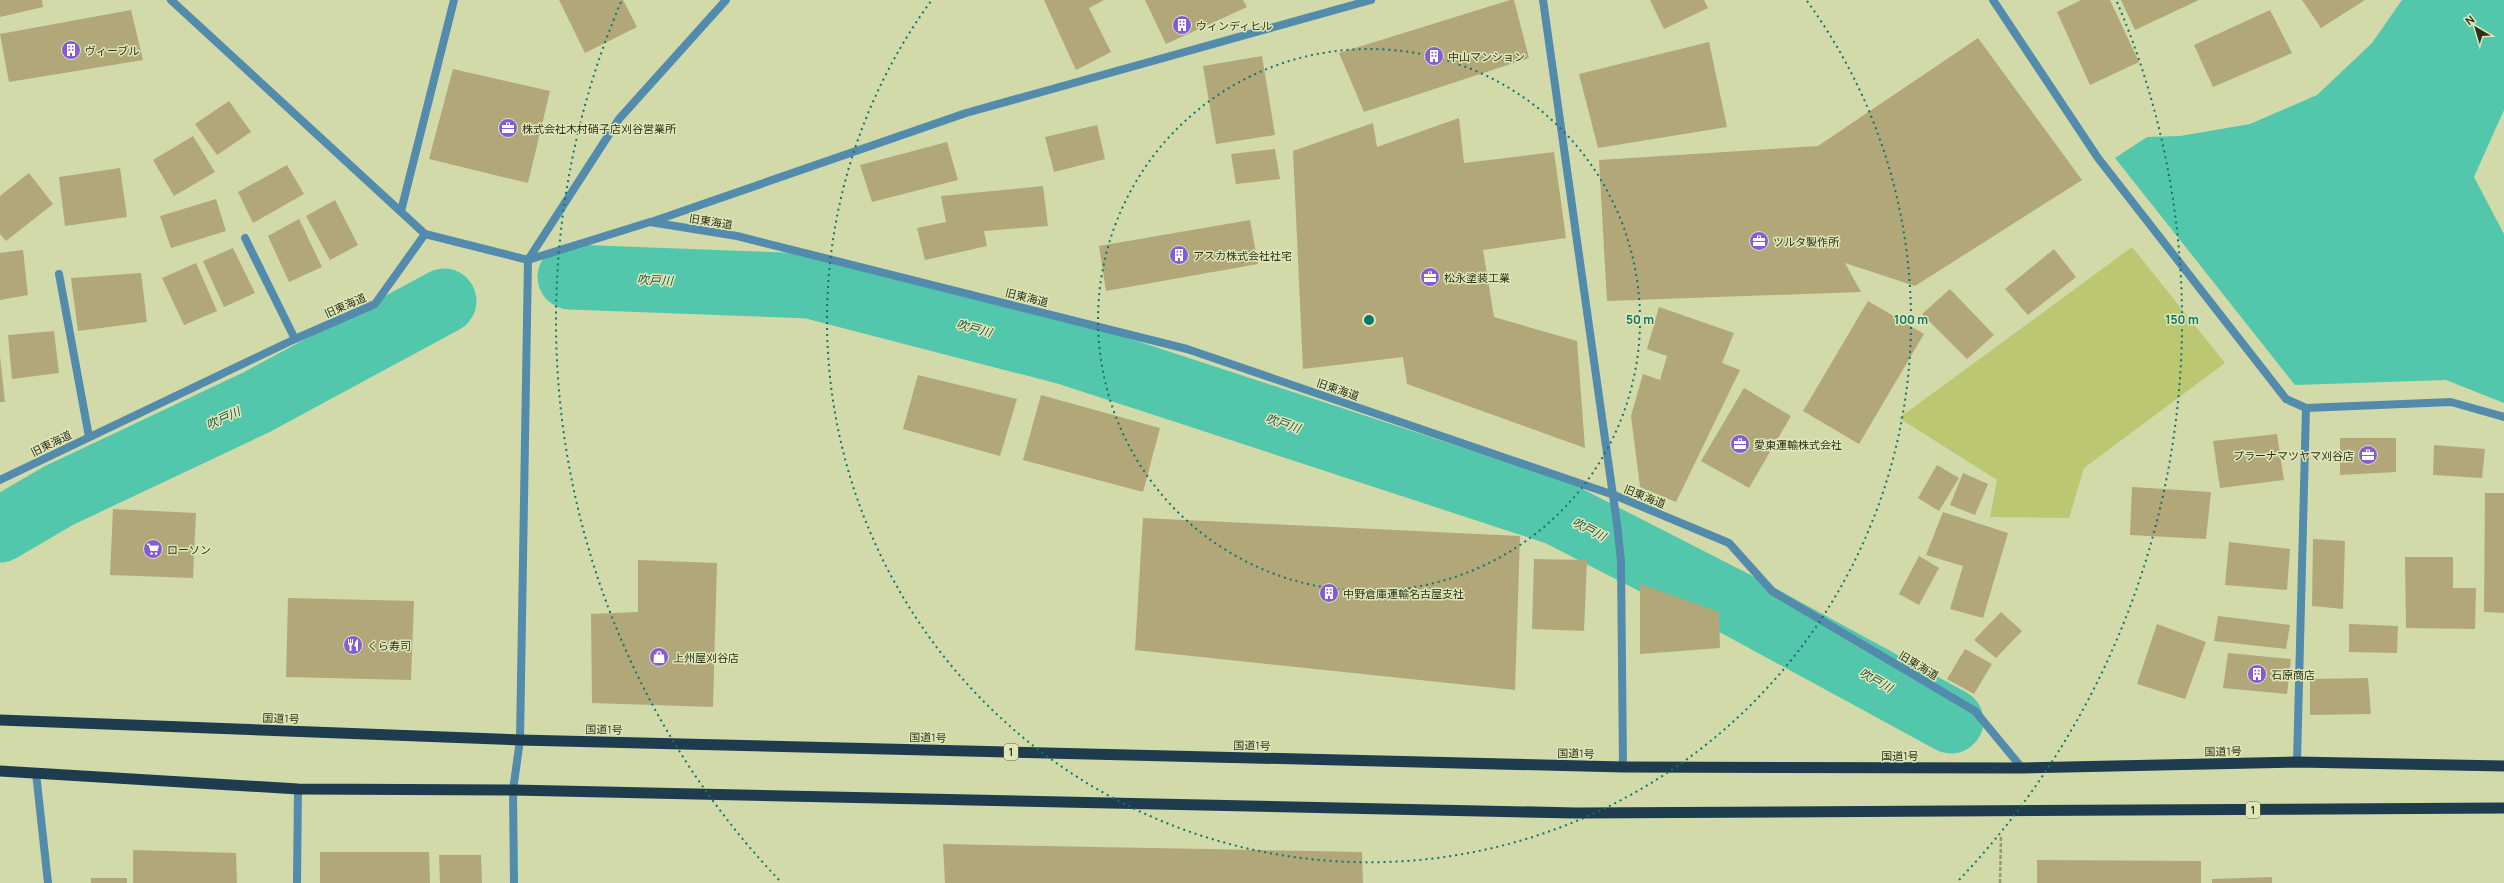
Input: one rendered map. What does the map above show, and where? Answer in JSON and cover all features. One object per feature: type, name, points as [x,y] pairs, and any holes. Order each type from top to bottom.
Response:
[{"type":"highway","name":"国道1号","points":[[0,720],[520,740],[1623,767],[2022,768],[2297,762],[2504,766]]},
{"type":"highway","name":"1","points":[[0,772],[298,789],[514,790],[1568,813],[2002,812],[2504,808]]},
{"type":"street","points":[[401,211],[454,0]]},
{"type":"street","points":[[514,883],[514,790],[520,740],[528,260],[619,119],[726,0]]},
{"type":"street","points":[[650,222],[966,113],[1371,0]]},
{"type":"street","points":[[1543,0],[1614,495],[1621,561],[1623,767]]},
{"type":"street","points":[[1993,0],[2098,158],[2286,399],[2306,408],[2451,402],[2504,417]]},
{"type":"street","points":[[174,1],[426,234],[528,260]]},
{"type":"street","name":"旧東海道","points":[[528,260],[650,222],[737,236],[1187,349],[1614,495],[1729,543],[1772,591],[1975,711],[2022,768]]},
{"type":"street","name":"旧東海道","points":[[0,480],[295,339],[375,304],[426,234]]},
{"type":"street","points":[[245,238],[295,339]]},
{"type":"street","points":[[59,274],[89,437]]},
{"type":"street","points":[[2297,762],[2306,408]]},
{"type":"street","points":[[36,773],[48,883]]},
{"type":"street","points":[[297,883],[298,789]]},
{"type":"path","points":[[2000,883],[2002,812]]},
{"type":"green space","points":[[2132,247],[2225,363],[2084,468],[2069,518],[1990,517],[1997,480],[1899,418]]},
{"type":"water","points":[[2402,0],[2504,0],[2504,110],[2474,177],[2504,234],[2504,403],[2446,380],[2295,385],[2115,158],[2147,137],[2180,136],[2250,124],[2317,95],[2372,43]]},
{"type":"building","points":[[0,0],[42,0],[43,7],[0,17]]},
{"type":"building","points":[[559,0],[623,0],[637,27],[585,53]]},
{"type":"building","points":[[1044,0],[1104,0],[1089,8],[1111,52],[1076,70]]},
{"type":"building","name":"ウィンディヒル","points":[[1145,0],[1243,0],[1247,7],[1166,44]]},
{"type":"building","name":"中山マンション","points":[[1514,0],[1529,58],[1364,112],[1339,53]]},
{"type":"building","points":[[1650,0],[1704,0],[1708,8],[1664,29]]},
{"type":"building","points":[[2081,0],[2110,0],[2139,62],[2090,85],[2057,12]]},
{"type":"building","points":[[2121,0],[2199,0],[2135,30]]},
{"type":"building","points":[[2302,0],[2365,0],[2321,28]]},
{"type":"building","name":"ヴィーブル","points":[[131,10],[143,60],[9,82],[0,34]]},
{"type":"building","points":[[2270,10],[2292,53],[2213,87],[2194,45]]},
{"type":"building","points":[[1978,38],[2082,180],[1915,286],[1845,263],[1861,292],[1607,301],[1599,160],[1818,146]]},
{"type":"building","points":[[1709,42],[1727,127],[1598,148],[1579,74]]},
{"type":"building","points":[[1262,56],[1275,135],[1216,144],[1203,66]]},
{"type":"building","points":[[453,69],[550,91],[528,183],[429,159]]},
{"type":"building","points":[[229,101],[251,132],[217,155],[195,124]]},
{"type":"building","points":[[1459,118],[1464,163],[1554,152],[1566,238],[1483,250],[1494,317],[1577,341],[1585,448],[1407,384],[1403,357],[1303,369],[1293,151],[1373,123],[1377,147]]},
{"type":"building","points":[[1097,125],[1105,159],[1054,172],[1045,137]]},
{"type":"building","points":[[193,136],[215,172],[174,196],[153,160]]},
{"type":"building","points":[[947,142],[958,180],[872,202],[860,165]]},
{"type":"building","points":[[1275,149],[1280,179],[1236,184],[1231,154]]},
{"type":"building","points":[[287,165],[304,194],[253,223],[238,192]]},
{"type":"building","points":[[120,168],[127,217],[65,226],[59,177]]},
{"type":"building","points":[[29,173],[53,204],[6,241],[0,234],[0,196]]},
{"type":"building","points":[[1043,186],[1048,226],[984,231],[987,246],[925,260],[917,228],[946,222],[941,196]]},
{"type":"building","points":[[216,199],[226,231],[171,248],[160,216]]},
{"type":"building","points":[[335,200],[358,245],[330,260],[306,216]]},
{"type":"building","points":[[299,219],[322,267],[289,282],[268,236]]},
{"type":"building","name":"アスカ株式会社社宅","points":[[1250,220],[1258,264],[1106,291],[1099,246]]},
{"type":"building","points":[[233,248],[255,293],[224,307],[203,261]]},
{"type":"building","points":[[2054,249],[2076,277],[2028,315],[2005,289]]},
{"type":"building","points":[[23,250],[28,295],[0,300],[0,253]]},
{"type":"building","points":[[196,263],[217,311],[184,325],[162,278]]},
{"type":"building","points":[[141,273],[147,322],[78,331],[71,278]]},
{"type":"building","points":[[1950,289],[1994,335],[1967,359],[1922,314]]},
{"type":"building","points":[[1868,301],[1924,334],[1859,444],[1803,411]]},
{"type":"building","points":[[1659,307],[1734,333],[1722,363],[1740,370],[1676,502],[1640,487],[1631,416],[1643,374],[1660,380],[1667,356],[1647,349]]},
{"type":"building","points":[[54,331],[59,373],[12,379],[8,335]]},
{"type":"building","points":[[0,356],[5,402],[0,402]]},
{"type":"building","points":[[918,375],[1017,399],[1000,456],[903,429]]},
{"type":"building","points":[[1744,388],[1791,416],[1749,488],[1701,461]]},
{"type":"building","points":[[1041,395],[1160,428],[1143,492],[1023,460]]},
{"type":"building","points":[[2277,434],[2284,480],[2220,488],[2213,441]]},
{"type":"building","name":"プラーナマツヤマ刈谷店","points":[[2340,438],[2396,438],[2396,472],[2340,475]]},
{"type":"building","points":[[2434,445],[2485,449],[2482,478],[2433,475]]},
{"type":"building","points":[[1937,465],[1959,478],[1939,511],[1918,498]]},
{"type":"building","points":[[1963,473],[1988,484],[1975,515],[1950,505]]},
{"type":"building","points":[[2132,487],[2211,492],[2206,539],[2130,535]]},
{"type":"building","points":[[2485,493],[2504,493],[2504,613],[2484,612]]},
{"type":"building","points":[[113,509],[196,513],[193,578],[110,575]]},
{"type":"building","points":[[1943,512],[2008,533],[1983,618],[1950,609],[1963,566],[1926,555]]},
{"type":"building","name":"中野倉庫運輸名古屋支社","points":[[1143,518],[1520,536],[1515,690],[1135,650]]},
{"type":"building","points":[[2313,539],[2345,541],[2343,609],[2312,606]]},
{"type":"building","points":[[2229,542],[2290,549],[2287,590],[2225,585]]},
{"type":"building","points":[[1919,556],[1939,568],[1919,605],[1899,594]]},
{"type":"building","points":[[2405,557],[2453,557],[2453,588],[2476,588],[2475,629],[2406,628]]},
{"type":"building","points":[[1534,559],[1587,560],[1584,631],[1532,629]]},
{"type":"building","points":[[638,560],[717,563],[713,707],[592,703],[591,614],[638,612]]},
{"type":"building","points":[[1640,584],[1719,612],[1720,648],[1640,654]]},
{"type":"building","points":[[288,598],[414,601],[411,680],[286,677]]},
{"type":"building","points":[[2001,612],[2022,631],[1996,658],[1974,640]]},
{"type":"building","points":[[2218,616],[2290,625],[2286,649],[2214,641]]},
{"type":"building","points":[[2157,624],[2206,642],[2185,699],[2137,684]]},
{"type":"building","points":[[2349,624],[2398,626],[2397,653],[2349,652]]},
{"type":"building","points":[[1965,649],[1992,664],[1974,694],[1947,679]]},
{"type":"building","name":"石原商店","points":[[2228,653],[2291,659],[2287,694],[2223,688]]},
{"type":"building","points":[[2368,678],[2371,714],[2310,715],[2310,679]]},
{"type":"building","points":[[943,844],[1362,852],[1363,883],[945,883]]},
{"type":"building","points":[[133,850],[236,853],[237,883],[133,883]]},
{"type":"building","points":[[320,852],[429,852],[430,883],[320,883]]},
{"type":"building","points":[[439,855],[481,855],[482,883],[440,883]]},
{"type":"building","points":[[2037,860],[2201,861],[2201,883],[2037,883]]},
{"type":"building","points":[[2272,877],[2272,883],[2212,883],[2212,879]]},
{"type":"building","points":[[91,878],[127,878],[127,883],[91,883]]},
{"type":"waterway","name":"吹戸川","points":[[570,277],[810,286],[1069,353],[1558,513],[1736,604],[1951,721]]},
{"type":"waterway","name":"吹戸川","points":[[0,530],[58,496],[257,402],[444,301]]},
{"type":"place","name":"ウィンディヒル","points":[[1182,25]]},
{"type":"place","name":"ヴィーブル","points":[[71,50]]},
{"type":"place","name":"中山マンション","points":[[1434,56]]},
{"type":"place","name":"株式会社木村硝子店刈谷営業所","points":[[508,128]]},
{"type":"place","name":"ツルタ製作所","points":[[1759,241]]},
{"type":"place","name":"アスカ株式会社社宅","points":[[1179,255]]},
{"type":"place","name":"松永塗装工業","points":[[1430,277]]},
{"type":"place","name":"愛東運輸株式会社","points":[[1740,444]]},
{"type":"place","name":"プラーナマツヤマ刈谷店","points":[[2368,455]]},
{"type":"place","name":"ローソン","points":[[153,549]]},
{"type":"place","name":"中野倉庫運輸名古屋支社","points":[[1329,593]]},
{"type":"place","name":"くら寿司","points":[[353,645]]},
{"type":"place","name":"上州屋刈谷店","points":[[659,657]]},
{"type":"place","name":"石原商店","points":[[2257,674]]}]
